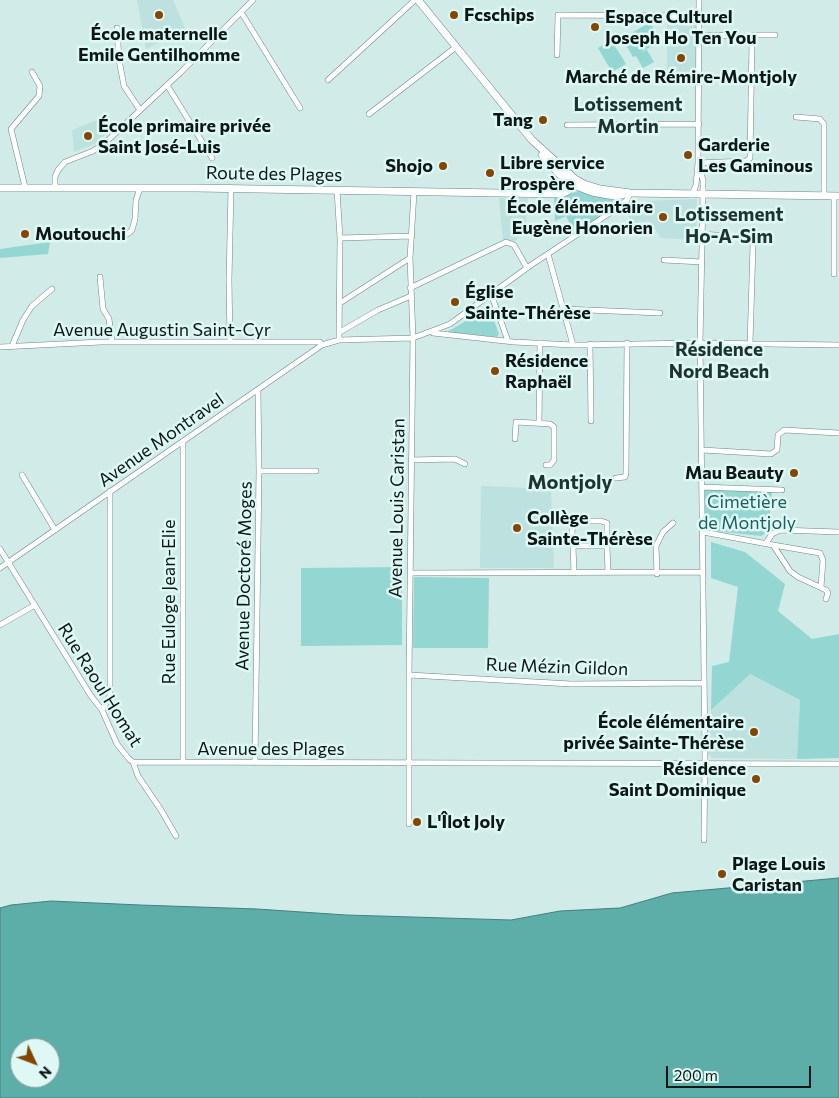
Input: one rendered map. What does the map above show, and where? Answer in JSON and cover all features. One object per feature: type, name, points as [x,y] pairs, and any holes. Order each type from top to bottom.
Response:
[{"type":"street","points":[[328,80],[416,0],[532,140],[574,181]]},
{"type":"street","points":[[692,195],[696,185],[698,162],[698,0]]},
{"type":"street","points":[[55,187],[55,177],[65,162],[93,151],[106,142],[167,85],[250,1]]},
{"type":"street","points":[[241,12],[300,108]]},
{"type":"street","points":[[557,55],[558,15],[698,16]]},
{"type":"street","points":[[117,28],[119,60],[124,86],[140,110]]},
{"type":"street","points":[[698,35],[750,37],[754,35],[775,35]]},
{"type":"street","points":[[698,162],[746,162],[750,158],[752,41],[750,37]]},
{"type":"street","points":[[369,114],[456,47]]},
{"type":"street","points":[[25,187],[11,129],[39,96],[40,86],[32,72]]},
{"type":"street","points":[[167,85],[212,158]]},
{"type":"street","points":[[796,117],[820,119],[824,124],[824,196]]},
{"type":"street","points":[[567,126],[699,124]]},
{"type":"street","points":[[532,140],[538,150],[559,174],[563,181],[561,188]]},
{"type":"street","points":[[698,162],[703,180],[700,343],[704,840]]},
{"type":"street","points":[[559,174],[592,192],[837,196],[834,274]]},
{"type":"street","name":"Route des Plages","points":[[0,188],[55,187],[564,194],[574,181]]},
{"type":"street","name":"Route des Plages","points":[[548,194],[574,181]]},
{"type":"street","points":[[98,237],[105,233],[122,235],[132,230],[135,219],[136,200],[140,188]]},
{"type":"street","points":[[230,342],[231,189]]},
{"type":"street","points":[[337,190],[340,238],[339,340]]},
{"type":"street","name":"Avenue Louis Caristan","points":[[410,824],[409,675],[413,338],[410,258],[414,192]]},
{"type":"street","points":[[430,333],[461,317],[527,268],[613,211],[627,200],[623,194]]},
{"type":"street","points":[[613,211],[623,194]]},
{"type":"street","points":[[701,234],[743,237],[751,240],[753,245],[750,344]]},
{"type":"street","points":[[340,238],[412,236]]},
{"type":"street","points":[[410,288],[506,242],[514,245],[527,268]]},
{"type":"street","points":[[548,254],[573,345]]},
{"type":"street","points":[[340,303],[410,258]]},
{"type":"street","points":[[664,260],[702,262]]},
{"type":"street","points":[[100,277],[103,309],[109,319],[112,342]]},
{"type":"street","points":[[12,346],[23,320],[32,306],[52,289]]},
{"type":"street","points":[[492,294],[508,341]]},
{"type":"street","points":[[340,332],[378,310],[411,296]]},
{"type":"street","points":[[563,308],[660,312]]},
{"type":"street","points":[[430,333],[540,344],[573,345],[700,343],[839,345]]},
{"type":"street","name":"Avenue Montravel","points":[[0,568],[322,345],[339,340],[373,341],[413,338],[430,333]]},
{"type":"street","name":"Avenue Augustin Saint-Cyr","points":[[0,347],[112,342],[320,342],[322,345]]},
{"type":"street","points":[[616,478],[625,477],[626,473],[627,343]]},
{"type":"street","points":[[540,344],[540,423]]},
{"type":"street","points":[[590,344],[590,421]]},
{"type":"street","name":"Avenue Doctoré Moges","points":[[255,763],[260,471],[258,390]]},
{"type":"street","points":[[515,439],[516,422],[550,424],[554,427],[554,460],[550,465],[546,465]]},
{"type":"street","points":[[702,450],[771,454],[777,450],[778,435],[784,430],[838,432]]},
{"type":"street","name":"Rue Euloge Jean-Elie","points":[[182,442],[183,762]]},
{"type":"street","points":[[411,460],[455,459],[465,464]]},
{"type":"street","points":[[260,471],[316,471]]},
{"type":"street","points":[[22,475],[55,530]]},
{"type":"street","points":[[702,487],[782,490]]},
{"type":"street","points":[[102,710],[110,696],[110,491]]},
{"type":"street","points":[[574,574],[572,531],[574,521],[605,521],[607,523],[608,573]]},
{"type":"street","points":[[657,574],[656,546],[663,532],[673,523]]},
{"type":"street","points":[[766,543],[772,534],[780,530],[839,532]]},
{"type":"street","points":[[703,535],[817,552],[821,554],[823,560],[821,587]]},
{"type":"street","points":[[773,545],[792,573],[828,592],[826,599]]},
{"type":"street","points":[[573,546],[607,546]]},
{"type":"street","name":"Rue Raoul Homat","points":[[0,549],[91,696],[102,710],[117,744],[133,762],[138,776],[176,836]]},
{"type":"street","points":[[410,573],[657,574],[703,572]]},
{"type":"street","points":[[0,625],[35,605]]},
{"type":"street","name":"Rue Mézin Gildon","points":[[409,675],[572,684],[704,683]]},
{"type":"street","name":"Avenue des Plages","points":[[133,762],[839,764]]},
{"type":"shaded area","name":"École maternelle Emile Gentilhomme","points":[[137,0],[173,0],[186,30],[146,49]]},
{"type":"shaded area","name":"Marché de Rémire-Montjoly","points":[[667,19],[696,19],[696,84],[667,85]]},
{"type":"shaded area","name":"École primaire privée Saint José-Luis","points":[[102,118],[112,126],[99,142],[74,152],[72,130]]},
{"type":"shaded area","points":[[499,198],[528,198],[525,230],[515,241],[503,241]]},
{"type":"shaded area","name":"École élémentaire Eugène Honorien","points":[[697,199],[696,240],[661,238],[649,221],[631,224],[628,213],[647,211],[647,201]]},
{"type":"shaded area","name":"Collège Sainte-Thérèse","points":[[481,486],[551,489],[554,568],[480,568]]},
{"type":"shaded area","name":"École élémentaire privée Sainte-Thérèse","points":[[749,674],[800,700],[797,759],[712,758],[708,754],[711,710]]},
{"type":"shaded area","points":[[839,878],[839,1098],[0,1098],[0,908],[51,901],[257,909],[346,915],[511,920],[560,911],[620,908],[672,893]]},
{"type":"green space","points":[[650,22],[660,41],[640,53],[647,50],[654,62],[643,68],[636,56],[633,57],[622,39]]},
{"type":"green space","points":[[611,40],[626,64],[612,72],[598,48]]},
{"type":"green space","points":[[577,191],[613,201],[612,210],[574,232],[566,216],[555,221],[554,197],[566,197]]},
{"type":"green space","points":[[50,242],[48,254],[0,258],[0,249]]},
{"type":"green space","points":[[488,304],[499,334],[497,337],[447,332],[466,321]]},
{"type":"green space","name":"Cimetière de Montjoly","points":[[704,487],[772,492],[768,532],[761,536],[705,530]]},
{"type":"green space","points":[[711,542],[745,552],[785,584],[778,611],[812,639],[839,634],[839,758],[797,759],[800,700],[750,674],[711,710],[712,666],[729,662],[738,587],[711,578]]},
{"type":"green space","points":[[402,567],[402,645],[301,646],[301,568]]},
{"type":"green space","points":[[414,577],[489,578],[488,648],[413,648]]},
{"type":"place","name":"École maternelle Emile Gentilhomme","points":[[159,15]]},
{"type":"place","name":"Fcschips","points":[[454,15]]},
{"type":"place","name":"Espace Culturel Joseph Ho Ten You","points":[[595,27]]},
{"type":"place","name":"Marché de Rémire-Montjoly","points":[[681,58]]},
{"type":"place","name":"Tang","points":[[543,120]]},
{"type":"place","name":"École primaire privée Saint José-Luis","points":[[88,136]]},
{"type":"place","name":"Garderie Les Gaminous","points":[[688,155]]},
{"type":"place","name":"Shojo","points":[[443,166]]},
{"type":"place","name":"Libre service Prospère","points":[[490,173]]},
{"type":"place","name":"École élémentaire Eugène Honorien","points":[[663,217]]},
{"type":"place","name":"Moutouchi","points":[[25,234]]},
{"type":"place","name":"Église Sainte-Thérèse","points":[[455,302]]},
{"type":"place","name":"Résidence Raphaël","points":[[495,371]]},
{"type":"place","name":"Mau Beauty","points":[[794,473]]},
{"type":"place","name":"Collège Sainte-Thérèse","points":[[517,528]]},
{"type":"place","name":"École élémentaire privée Sainte-Thérèse","points":[[754,732]]},
{"type":"place","name":"Résidence Saint Dominique","points":[[756,779]]},
{"type":"place","name":"L'Îlot Joly","points":[[417,822]]},
{"type":"place","name":"Plage Louis Caristan","points":[[722,874]]},
{"type":"district","name":"Lotissement Mortin","points":[[628,116]]},
{"type":"district","name":"Lotissement Ho-A-Sim","points":[[729,226]]},
{"type":"district","name":"Résidence Nord Beach","points":[[719,361]]},
{"type":"district","name":"Montjoly","points":[[570,482]]}]
